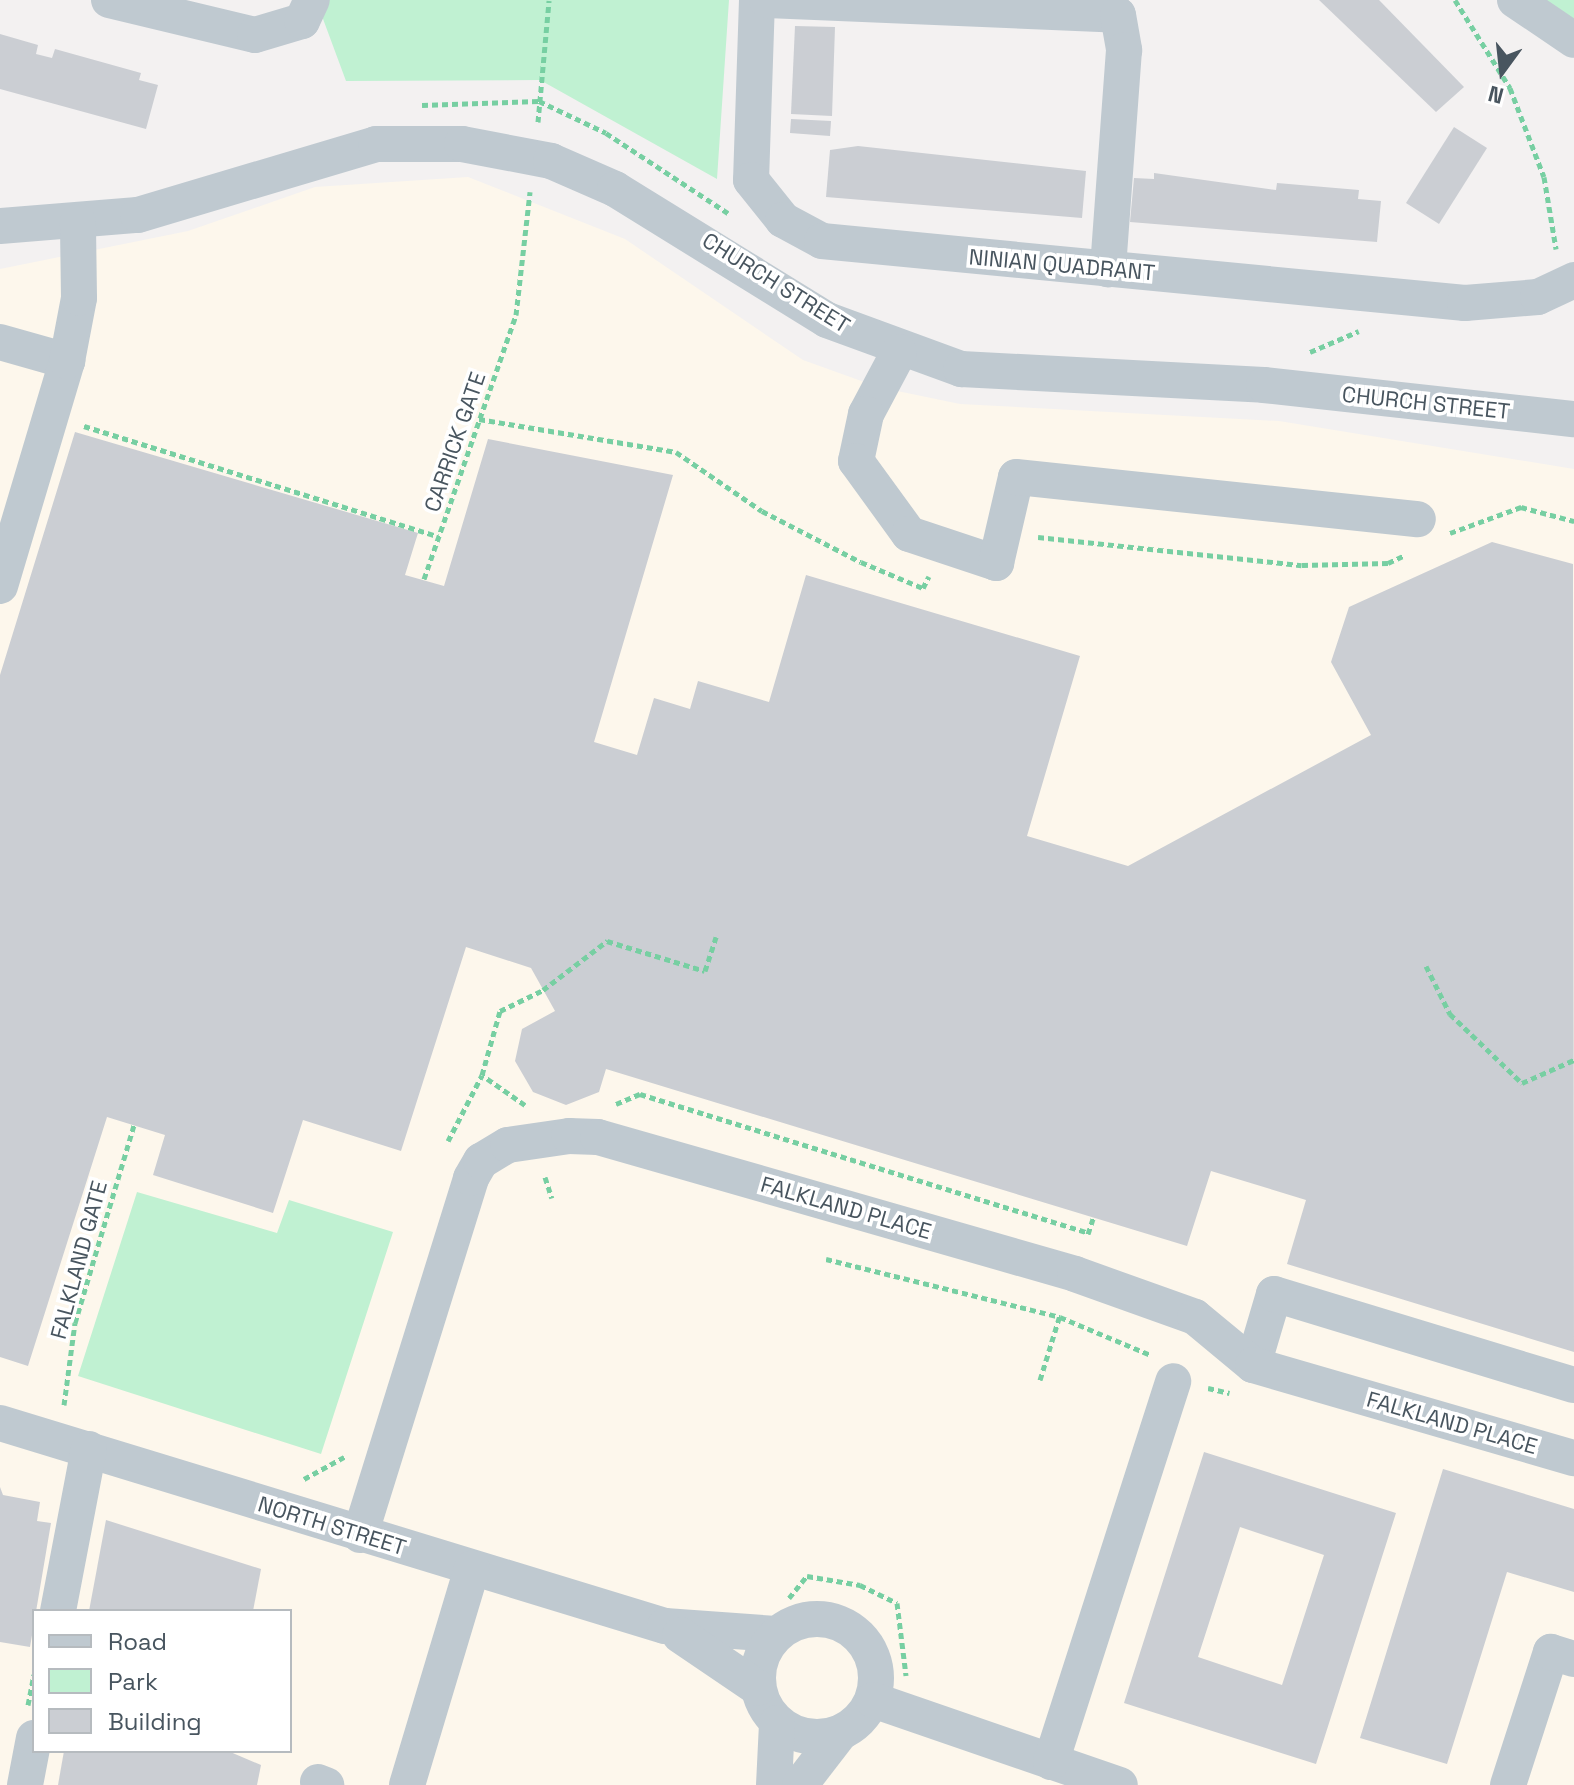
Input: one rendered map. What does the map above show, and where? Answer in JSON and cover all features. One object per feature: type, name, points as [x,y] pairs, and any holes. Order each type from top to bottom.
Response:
[{"type":"street","points":[[109,0],[255,35],[281,33],[302,21],[312,0]]},
{"type":"street","name":"NINIAN QUADRANT","points":[[757,0],[751,180],[783,220],[822,241],[1465,303],[1508,302],[1568,284]]},
{"type":"street","points":[[767,0],[1118,15],[1124,50],[1108,269]]},
{"type":"street","points":[[1515,0],[1574,40]]},
{"type":"street","name":"CHURCH STREET","points":[[0,226],[138,215],[376,144],[462,144],[551,161],[615,189],[827,320],[899,352],[961,369],[1264,385],[1574,419]]},
{"type":"street","points":[[0,586],[67,361],[79,298],[78,222]]},
{"type":"street","points":[[0,342],[67,361]]},
{"type":"street","points":[[899,352],[866,414],[856,461],[909,534],[996,563],[1016,477],[1418,519]]},
{"type":"street","name":"FALKLAND PLACE","points":[[360,1535],[471,1178],[481,1161],[508,1145],[543,1139],[598,1137],[1075,1274],[1195,1317],[1253,1365],[1574,1458]]},
{"type":"street","points":[[1253,1365],[1274,1294],[1574,1385]]},
{"type":"street","points":[[1051,1762],[1173,1381]]},
{"type":"street","name":"NORTH STREET","points":[[0,1423],[665,1626],[758,1688]]},
{"type":"street","points":[[58,1609],[89,1449]]},
{"type":"street","points":[[407,1785],[472,1569]]},
{"type":"street","points":[[774,1785],[777,1723],[758,1688],[764,1650],[775,1617],[813,1619],[851,1629],[874,1660],[873,1700],[840,1733],[800,1785]]},
{"type":"street","name":"NORTH STREET","points":[[665,1626],[775,1617]]},
{"type":"street","points":[[1508,1785],[1551,1652],[1574,1659]]},
{"type":"street","points":[[873,1700],[1120,1785]]},
{"type":"street","points":[[777,1723],[811,1738],[840,1733]]},
{"type":"street","points":[[25,1785],[32,1748]]},
{"type":"path","points":[[1455,0],[1510,88],[1544,177],[1568,284]]},
{"type":"path","name":"CARRICK GATE","points":[[424,579],[516,315]]},
{"type":"path","points":[[479,419],[676,452],[762,511],[923,588],[944,546]]},
{"type":"path","points":[[46,429],[78,424],[438,536]]},
{"type":"path","points":[[445,1150],[482,1075],[500,1011],[543,990],[607,941],[705,971],[716,937]]},
{"type":"path","points":[[1426,966],[1450,1014],[1522,1083],[1574,1060]]},
{"type":"path","points":[[482,1075],[535,1113],[543,1139],[552,1198]]},
{"type":"path","points":[[600,1112],[640,1094],[1088,1233]]},
{"type":"path","name":"FALKLAND GATE","points":[[72,1408],[61,1404],[75,1323],[134,1125]]},
{"type":"path","points":[[826,1259],[1060,1317],[1144,1346],[1173,1381]]},
{"type":"path","points":[[1040,1380],[1060,1317]]},
{"type":"path","points":[[310,1487],[296,1483],[352,1451]]},
{"type":"path","points":[[775,1617],[795,1598],[807,1576],[860,1585],[897,1603],[910,1714]]},
{"type":"shaded area","points":[[468,177],[625,239],[803,360],[878,387],[960,404],[1279,421],[1574,469],[1574,1785],[0,1785],[0,269],[188,231],[315,187]]},
{"type":"green space","points":[[316,0],[729,0],[717,179],[540,80],[346,81]]},
{"type":"green space","points":[[1536,0],[1574,0],[1574,28]]},
{"type":"green space","points":[[137,1192],[277,1233],[289,1200],[393,1232],[321,1454],[78,1376]]},
{"type":"building","points":[[1319,0],[1379,0],[1464,87],[1436,112]]},
{"type":"building","points":[[795,26],[835,27],[832,116],[791,114]]},
{"type":"building","points":[[0,34],[38,45],[36,54],[52,58],[55,49],[141,73],[139,80],[158,85],[146,129],[0,89]]},
{"type":"building","points":[[791,119],[831,121],[830,136],[790,133]]},
{"type":"building","points":[[1454,127],[1487,148],[1439,224],[1406,203]]},
{"type":"building","points":[[858,146],[1086,171],[1082,218],[826,197],[830,150]]},
{"type":"building","points":[[1154,173],[1276,190],[1277,183],[1359,190],[1358,199],[1381,201],[1377,242],[1130,222],[1134,178],[1154,179]]},
{"type":"building","points":[[75,432],[418,533],[405,575],[444,586],[488,439],[673,475],[594,742],[637,755],[654,698],[690,709],[698,681],[769,702],[806,575],[1080,656],[1027,836],[1128,866],[1371,735],[1331,662],[1349,607],[1492,542],[1573,564],[1574,1352],[1287,1264],[1306,1200],[1211,1171],[1187,1246],[606,1069],[599,1092],[566,1105],[533,1092],[515,1061],[522,1029],[555,1011],[531,968],[466,947],[401,1151],[303,1120],[273,1213],[153,1175],[165,1135],[107,1117],[28,1366],[0,1357],[0,675]]},
{"type":"building","points":[[1204,1452],[1396,1513],[1316,1764],[1124,1703]],"holes":[[[1240,1527],[1324,1555],[1282,1685],[1198,1657]]]},
{"type":"building","points":[[1443,1469],[1574,1509],[1574,1592],[1507,1572],[1447,1764],[1360,1738]]},
{"type":"building","points":[[0,1487],[3,1495],[40,1502],[37,1521],[51,1523],[36,1609],[32,1609],[30,1647],[0,1642]]},
{"type":"building","points":[[106,1520],[261,1569],[253,1609],[89,1609]]},
{"type":"building","points":[[64,1753],[233,1753],[261,1765],[257,1785],[58,1785]]}]
